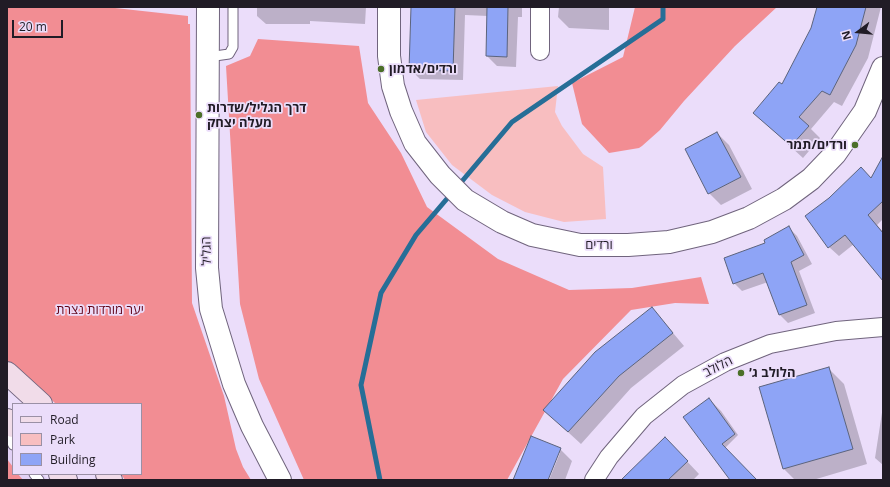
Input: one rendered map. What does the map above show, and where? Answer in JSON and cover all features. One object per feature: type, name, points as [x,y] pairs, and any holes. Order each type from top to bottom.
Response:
[{"type":"main road","points":[[7,373],[40,403]]},
{"type":"street","name":"הגליל","points":[[208,7],[206,268],[212,309],[234,384],[252,426],[280,480]]},
{"type":"street","name":"ורדים","points":[[389,7],[389,56],[393,86],[401,111],[415,143],[440,176],[465,200],[502,222],[532,235],[580,245],[628,245],[669,242],[712,232],[749,218],[784,198],[811,179],[835,154],[865,111],[883,68]]},
{"type":"street","points":[[540,7],[540,51]]},
{"type":"street","name":"הלולב","points":[[594,480],[609,457],[644,416],[683,385],[725,362],[770,344],[836,331],[883,327]]},
{"type":"lane","points":[[208,58],[229,54],[233,47],[233,7]]},
{"type":"lane","points":[[7,433],[12,443]]},
{"type":"shaded area","points":[[7,435],[12,439],[12,475],[44,475],[49,480],[7,480]]},
{"type":"green space","name":"יער מורדות נצרת","points":[[7,7],[106,7],[188,16],[188,24],[190,24],[192,303],[224,396],[236,449],[243,467],[251,480],[125,480],[122,475],[142,475],[142,403],[55,403],[39,388],[7,364]]},
{"type":"green space","points":[[635,7],[777,7],[735,46],[684,101],[660,130],[642,146],[639,148],[609,153],[582,124],[572,83],[623,57]]},
{"type":"green space","points":[[258,39],[359,46],[368,103],[401,153],[427,207],[498,259],[569,290],[632,288],[701,277],[709,304],[675,303],[631,310],[563,379],[507,480],[304,480],[259,379],[240,304],[226,66],[250,56]]},
{"type":"green space","points":[[558,86],[555,112],[562,126],[583,154],[603,167],[606,219],[564,222],[525,212],[492,195],[452,165],[426,132],[416,100]]},
{"type":"green space","points":[[7,459],[12,466],[12,475],[19,475],[23,480],[7,480]]},
{"type":"building","points":[[411,7],[455,7],[453,71],[409,70]]},
{"type":"building","points":[[487,7],[508,7],[507,57],[486,56]]},
{"type":"building","points":[[817,7],[866,7],[856,45],[830,95],[822,91],[799,117],[809,126],[791,146],[753,113],[779,82],[782,84],[811,28]]},
{"type":"building","points":[[717,132],[741,177],[708,194],[685,149]]},
{"type":"building","points":[[883,156],[883,201],[868,215],[883,233],[883,281],[845,235],[828,248],[805,216],[829,198],[861,167],[871,178]]},
{"type":"building","points":[[789,226],[804,255],[791,262],[807,305],[779,315],[763,273],[733,284],[724,258],[765,243],[764,240]]},
{"type":"building","points":[[652,307],[673,333],[619,376],[568,432],[543,410],[595,352]]},
{"type":"building","points":[[829,367],[853,449],[783,469],[759,387]]},
{"type":"building","points":[[709,398],[735,434],[722,444],[757,480],[730,480],[683,417]]},
{"type":"building","points":[[531,436],[561,448],[548,480],[513,480]]},
{"type":"building","points":[[665,437],[688,461],[668,480],[621,480]]},
{"type":"waterway","points":[[458,186],[512,122],[663,19],[663,7]]},
{"type":"waterway","points":[[380,480],[361,385],[381,293],[416,235],[451,194]]},
{"type":"place","name":"ורדים/אדמון","points":[[381,69]]},
{"type":"place","name":"דרך הגליל/שדרות מעלה יצחק","points":[[199,115]]},
{"type":"place","name":"ורדים/תמר","points":[[855,145]]},
{"type":"place","name":"הלולב ג׳","points":[[741,373]]}]
